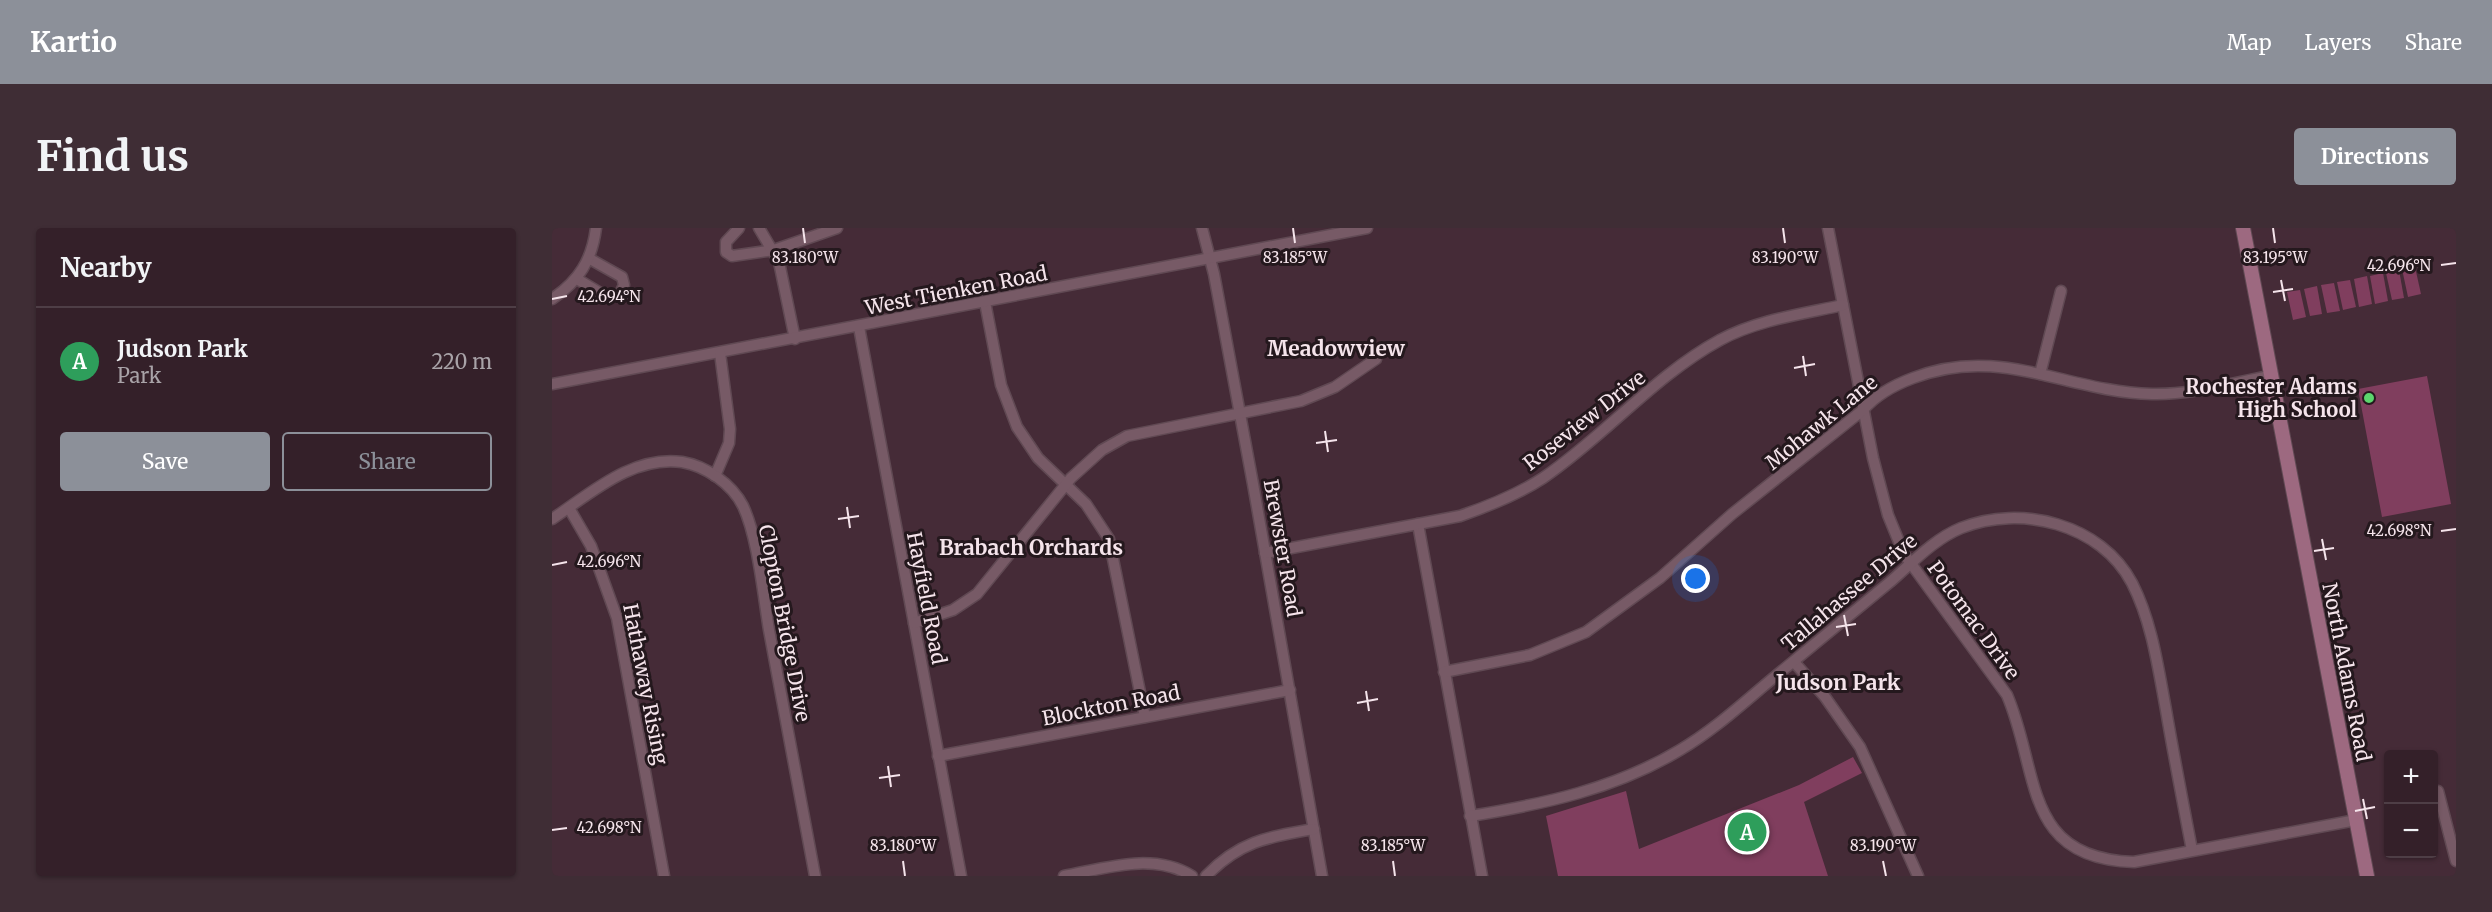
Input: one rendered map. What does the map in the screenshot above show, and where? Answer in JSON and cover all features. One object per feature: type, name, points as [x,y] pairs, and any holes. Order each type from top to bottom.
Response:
[{"type":"main road","name":"North Adams Road","points":[[2243,228],[2367,876]]},
{"type":"street","points":[[552,298],[577,279],[590,259],[596,228]]},
{"type":"street","points":[[739,228],[726,242],[726,252],[732,256],[774,250],[837,228]]},
{"type":"street","points":[[759,228],[774,250],[795,339]]},
{"type":"street","name":"Brewster Road","points":[[1202,228],[1210,258],[1240,413],[1322,876]]},
{"type":"street","name":"West Tienken Road","points":[[552,384],[1367,228]]},
{"type":"street","name":"Potomac Drive","points":[[1828,228],[1881,494],[1910,562],[2007,695],[2016,715],[2037,800],[2059,837],[2087,854],[2134,862],[2356,820]]},
{"type":"street","points":[[577,279],[607,297],[619,296],[624,285],[622,277],[590,259]]},
{"type":"street","points":[[2040,374],[2061,291]]},
{"type":"street","points":[[985,302],[1008,409],[1038,458],[1086,504],[1109,539],[1145,717]]},
{"type":"street","name":"Roseview Drive","points":[[1265,553],[1460,516],[1519,492],[1562,464],[1680,366],[1720,340],[1758,325],[1843,306]]},
{"type":"street","name":"Hayfield Road","points":[[859,327],[961,876]]},
{"type":"street","points":[[715,476],[729,443],[730,429],[720,353]]},
{"type":"street","points":[[914,623],[952,610],[977,594],[1066,484],[1089,461],[1127,436],[1318,395],[1353,377],[1376,359]]},
{"type":"street","name":"Mohawk Lane","points":[[1444,672],[1530,655],[1586,632],[1660,578],[1732,514],[1863,410],[1874,398],[1893,387],[1945,368],[1966,364],[1987,365],[2107,389],[2154,394],[2189,391],[2270,376]]},
{"type":"street","name":"Clopton Bridge Drive","points":[[552,519],[582,496],[627,471],[641,466],[683,462],[715,476],[733,490],[743,507],[750,531],[815,876]]},
{"type":"street","name":"Hathaway Rising","points":[[569,508],[591,546],[617,618],[664,876]]},
{"type":"street","name":"Tallahassee Drive","points":[[1470,816],[1570,798],[1627,777],[1678,752],[1706,734],[1794,662],[1910,562],[1960,528],[2001,518],[2023,517],[2060,524],[2102,548],[2125,572],[2148,621],[2192,850]]},
{"type":"street","points":[[1418,524],[1482,876]]},
{"type":"street","points":[[1794,662],[1825,697],[1860,747],[1918,876]]},
{"type":"street","name":"Blockton Road","points":[[938,756],[1290,690]]},
{"type":"street","points":[[2438,791],[2456,861]]},
{"type":"street","points":[[1206,876],[1221,861],[1247,844],[1314,829]]},
{"type":"street","points":[[1064,876],[1145,863],[1180,868],[1192,876]]},
{"type":"shaded area","points":[[2415,267],[2421,294],[2408,297],[2402,269]]},
{"type":"shaded area","points":[[2399,270],[2404,298],[2392,300],[2386,273]]},
{"type":"shaded area","points":[[2383,273],[2388,301],[2375,304],[2370,276]]},
{"type":"shaded area","points":[[2367,276],[2372,304],[2359,307],[2354,279]]},
{"type":"shaded area","points":[[2350,280],[2356,307],[2343,310],[2337,282]]},
{"type":"shaded area","points":[[2334,283],[2340,311],[2327,313],[2321,285]]},
{"type":"shaded area","points":[[2317,286],[2322,314],[2310,316],[2304,289]]},
{"type":"shaded area","points":[[2300,290],[2306,317],[2293,320],[2287,292]]},
{"type":"shaded area","points":[[2427,376],[2451,504],[2382,517],[2358,389]]},
{"type":"shaded area","points":[[1853,757],[1862,773],[1804,802],[1828,876],[1558,876],[1546,816],[1626,791],[1639,849],[1799,785]]},
{"type":"place","name":"Rochester Adams High School","points":[[2369,398]]},
{"type":"place","name":"Judson Park","points":[[1747,832]]},
{"type":"district","name":"Meadowview","points":[[1336,348]]},
{"type":"district","name":"Brabach Orchards","points":[[1031,547]]},
{"type":"district","name":"Judson Park","points":[[1838,682]]}]
